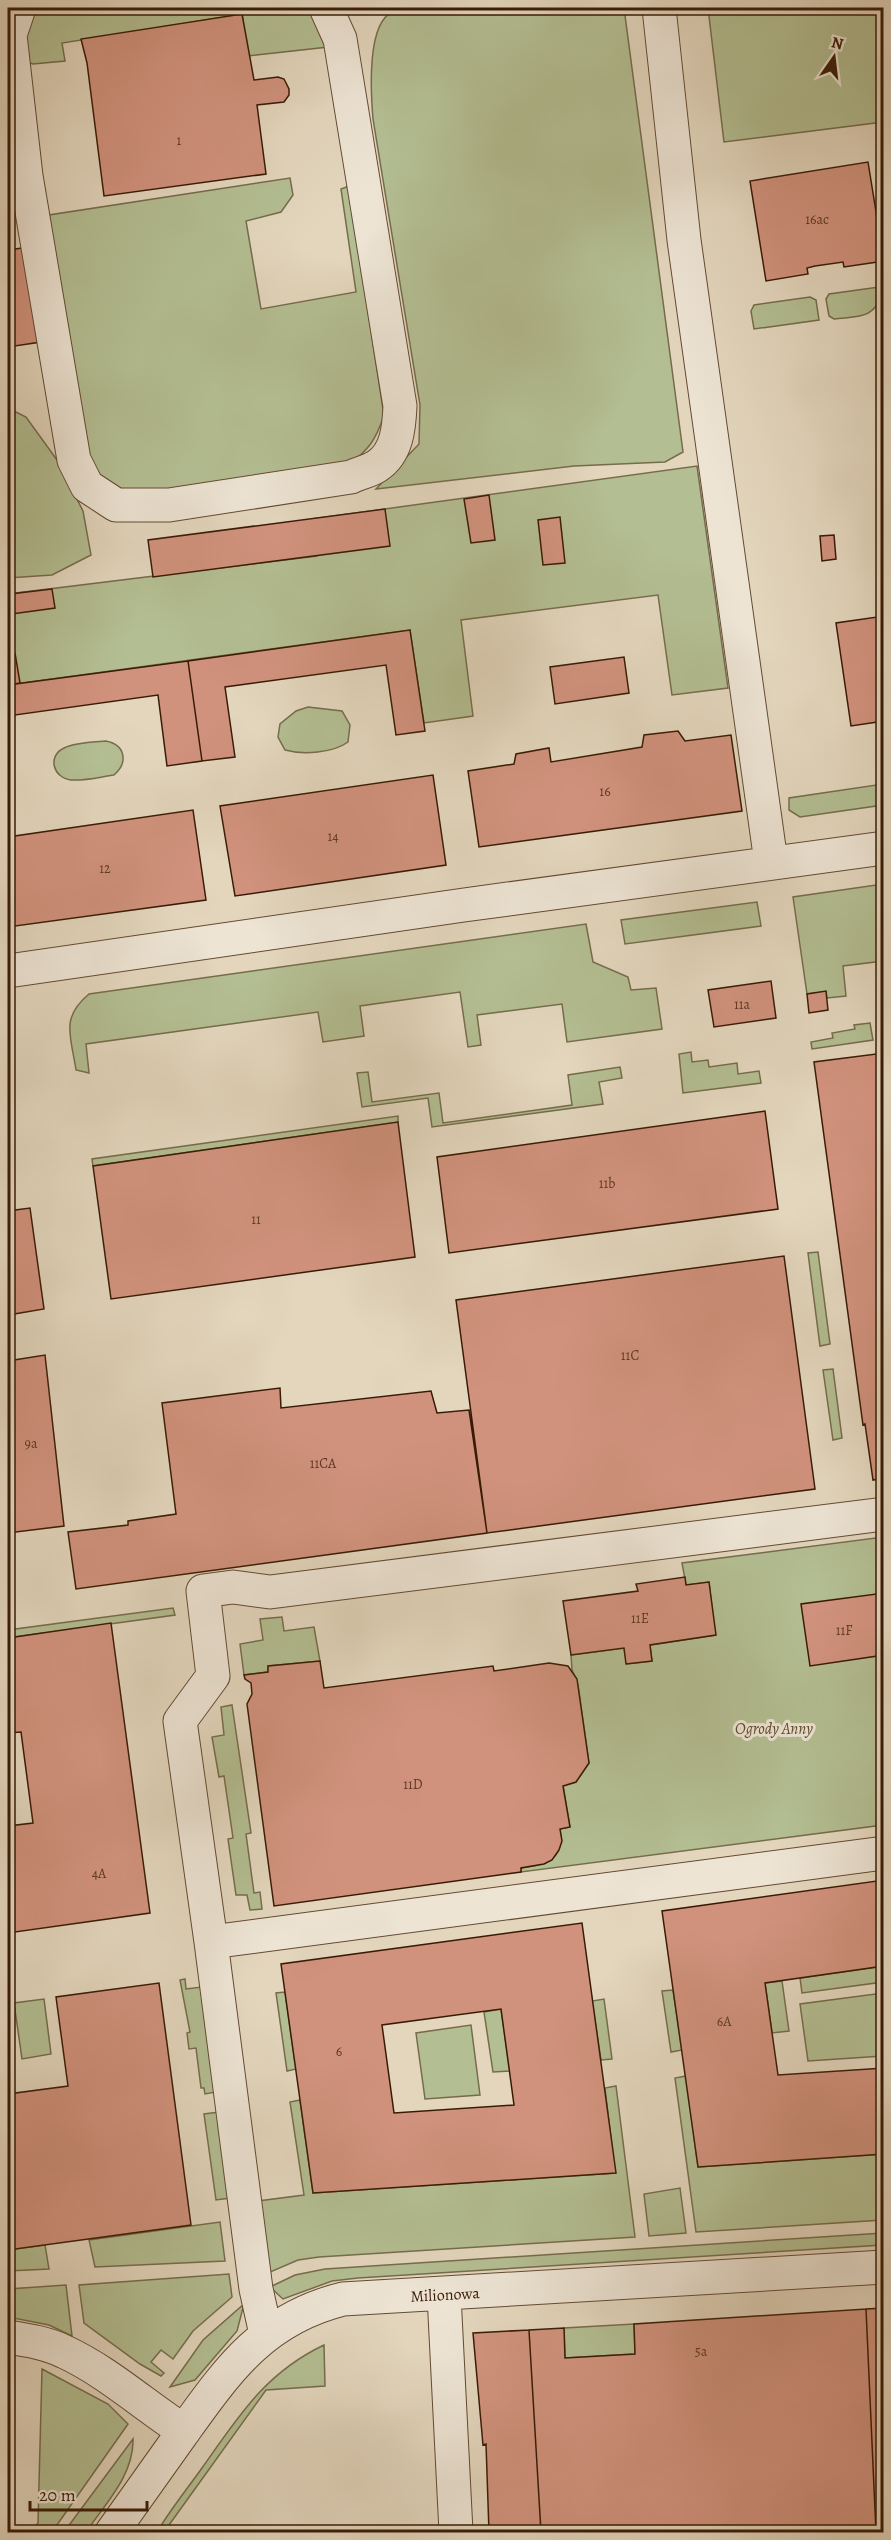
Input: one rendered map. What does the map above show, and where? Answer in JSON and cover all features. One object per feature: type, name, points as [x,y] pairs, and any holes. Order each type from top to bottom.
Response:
[{"type":"street","points":[[19,8],[10,35],[17,177],[74,460],[87,486],[116,505],[169,505],[351,477],[378,466],[391,450],[399,432],[400,406],[340,39],[326,8]]},
{"type":"street","points":[[658,8],[684,240],[771,862]]},
{"type":"street","points":[[8,971],[771,862],[884,848]]},
{"type":"street","points":[[266,2334],[258,2301],[180,1721],[213,1676],[202,1591],[233,1587],[270,1592],[884,1514]]},
{"type":"street","points":[[211,1942],[884,1853]]},
{"type":"street","name":"Milionowa","points":[[117,2528],[238,2360],[266,2334],[301,2313],[342,2299],[444,2295],[884,2267]]},
{"type":"street","points":[[444,2295],[456,2532]]},
{"type":"street","points":[[8,2337],[33,2341],[65,2352],[103,2375],[184,2432]]},
{"type":"green space","points":[[38,8],[315,8],[328,47],[248,56],[242,14],[62,43],[65,61],[33,64],[27,62],[25,33],[32,15]]},
{"type":"green space","points":[[624,8],[683,452],[665,462],[574,466],[376,489],[419,444],[420,405],[373,119],[372,60],[378,30],[384,18],[393,12],[405,9]]},
{"type":"green space","points":[[708,8],[883,8],[883,122],[724,142]]},
{"type":"green space","points":[[290,178],[293,195],[281,212],[246,221],[261,309],[356,292],[341,189],[349,186],[384,416],[378,432],[361,455],[348,466],[119,497],[88,470],[49,215]]},
{"type":"green space","points":[[879,287],[882,292],[879,301],[870,312],[834,319],[829,316],[826,299],[829,294]]},
{"type":"green space","points":[[810,297],[816,300],[819,320],[754,329],[751,311],[754,305]]},
{"type":"green space","points":[[8,408],[26,417],[57,460],[83,511],[91,555],[52,575],[8,578]]},
{"type":"green space","points":[[697,466],[728,688],[672,695],[658,595],[461,620],[473,716],[424,723],[410,630],[8,685],[8,594],[317,556],[312,519]]},
{"type":"green space","points":[[308,707],[342,711],[350,725],[348,742],[334,749],[318,752],[285,750],[278,737],[280,724],[296,711]]},
{"type":"green space","points":[[106,741],[118,746],[123,755],[121,765],[114,775],[71,780],[56,771],[55,756],[64,748],[79,743]]},
{"type":"green space","points":[[883,784],[883,805],[800,817],[789,810],[789,798]]},
{"type":"green space","points":[[883,884],[883,961],[843,966],[846,996],[827,998],[826,992],[807,994],[793,897]]},
{"type":"green space","points":[[757,902],[761,926],[625,944],[621,920]]},
{"type":"green space","points":[[586,924],[593,962],[628,977],[631,990],[656,988],[662,1029],[567,1042],[562,1004],[477,1015],[481,1045],[468,1047],[460,992],[360,1006],[364,1036],[323,1042],[318,1012],[86,1044],[89,1073],[76,1070],[70,1037],[71,1020],[74,1011],[89,994]]},
{"type":"green space","points":[[870,1023],[873,1040],[812,1049],[811,1042],[833,1038],[832,1033],[855,1029],[854,1025]]},
{"type":"green space","points":[[691,1052],[692,1062],[708,1060],[709,1067],[737,1063],[738,1074],[759,1071],[761,1083],[683,1093],[679,1054]]},
{"type":"green space","points":[[620,1067],[622,1078],[599,1082],[603,1104],[432,1127],[428,1098],[362,1107],[357,1073],[368,1072],[372,1102],[439,1093],[443,1123],[572,1105],[568,1075]]},
{"type":"green space","points":[[398,1116],[398,1122],[93,1166],[92,1159]]},
{"type":"green space","points":[[818,1252],[830,1344],[820,1346],[808,1253]]},
{"type":"green space","points":[[833,1369],[842,1438],[833,1440],[823,1370]]},
{"type":"green space","name":"Ogrody Anny","points":[[883,1537],[883,1825],[521,1872],[521,1868],[538,1865],[552,1859],[560,1848],[560,1829],[570,1827],[563,1786],[576,1782],[589,1763],[578,1685],[572,1670],[571,1655],[624,1648],[627,1664],[652,1661],[650,1645],[715,1635],[709,1582],[686,1585],[682,1563]]},
{"type":"green space","points":[[173,1608],[175,1615],[8,1638],[8,1630]]},
{"type":"green space","points":[[282,1617],[284,1631],[314,1627],[320,1661],[268,1666],[268,1672],[244,1675],[240,1644],[263,1640],[260,1619]]},
{"type":"green space","points":[[232,1705],[251,1833],[246,1834],[254,1893],[260,1892],[262,1909],[250,1910],[247,1895],[236,1895],[228,1839],[233,1838],[224,1776],[219,1777],[212,1737],[224,1735],[221,1707]]},
{"type":"green space","points":[[883,1966],[883,1982],[802,1993],[800,1978]]},
{"type":"green space","points":[[185,1979],[186,1989],[202,1987],[216,2092],[205,2094],[204,2088],[201,2088],[196,2048],[189,2049],[187,2033],[190,2032],[180,1980]]},
{"type":"green space","points":[[782,1981],[789,2031],[772,2033],[765,1983]]},
{"type":"green space","points":[[673,1990],[682,2050],[671,2052],[662,1991]]},
{"type":"green space","points":[[285,1992],[296,2069],[287,2071],[276,1993]]},
{"type":"green space","points":[[883,1993],[883,2056],[808,2061],[800,2004]]},
{"type":"green space","points":[[44,1999],[51,2054],[22,2059],[14,2003]]},
{"type":"green space","points":[[604,1999],[612,2059],[601,2060],[592,2001]]},
{"type":"green space","points":[[501,2009],[510,2071],[493,2072],[484,2012]]},
{"type":"green space","points":[[471,2025],[480,2095],[425,2099],[416,2033]]},
{"type":"green space","points":[[686,2076],[698,2167],[883,2154],[883,2220],[696,2232],[675,2078]]},
{"type":"green space","points":[[616,2086],[635,2237],[319,2257],[298,2260],[268,2273],[258,2201],[304,2195],[290,2102],[300,2100],[313,2193],[615,2173],[605,2088]]},
{"type":"green space","points":[[219,2112],[230,2198],[216,2200],[204,2114]]},
{"type":"green space","points":[[680,2188],[686,2233],[649,2236],[644,2194]]},
{"type":"green space","points":[[220,2222],[225,2261],[95,2267],[89,2240]]},
{"type":"green space","points":[[883,2233],[883,2245],[358,2278],[332,2281],[283,2299],[270,2287],[295,2275],[325,2269]]},
{"type":"green space","points":[[45,2245],[49,2269],[8,2271],[8,2250]]},
{"type":"green space","points":[[229,2274],[232,2297],[193,2331],[173,2359],[161,2350],[151,2362],[164,2373],[161,2376],[140,2364],[84,2323],[79,2285]]},
{"type":"green space","points":[[66,2285],[72,2336],[49,2325],[8,2317],[8,2289]]},
{"type":"green space","points":[[244,2304],[237,2331],[195,2380],[170,2387],[203,2340]]},
{"type":"green space","points":[[634,2324],[635,2354],[565,2358],[564,2328]]},
{"type":"green space","points":[[324,2345],[325,2386],[266,2390],[164,2532],[157,2532],[228,2431],[255,2398],[285,2369]]},
{"type":"green space","points":[[42,2369],[108,2404],[128,2424],[52,2532],[31,2532],[38,2523]]},
{"type":"green space","points":[[133,2439],[129,2465],[124,2477],[86,2532],[64,2532]]},
{"type":"building","points":[[242,14],[254,80],[278,77],[284,79],[289,89],[289,95],[284,102],[257,105],[266,174],[104,196],[87,63],[81,39]]},
{"type":"building","points":[[868,162],[884,261],[844,267],[843,262],[815,266],[807,268],[808,274],[766,281],[750,181]]},
{"type":"building","points":[[29,247],[41,342],[8,347],[8,250]]},
{"type":"building","points":[[489,495],[495,540],[471,543],[464,499]]},
{"type":"building","points":[[385,509],[390,546],[153,577],[148,540]]},
{"type":"building","points":[[560,517],[565,563],[543,565],[538,520]]},
{"type":"building","points":[[834,535],[836,559],[822,561],[820,536]]},
{"type":"building","points":[[52,589],[55,608],[12,614],[10,594]]},
{"type":"building","points":[[884,616],[884,721],[851,726],[836,623]]},
{"type":"building","points":[[410,630],[425,731],[396,735],[386,665],[225,687],[235,757],[202,761],[188,661]]},
{"type":"building","points":[[15,653],[20,683],[8,685],[8,654]]},
{"type":"building","points":[[624,657],[629,693],[555,704],[550,667]]},
{"type":"building","points":[[188,661],[202,761],[167,766],[158,695],[8,716],[8,685]]},
{"type":"building","points":[[678,731],[685,741],[731,735],[742,811],[479,847],[468,771],[514,764],[516,754],[549,748],[551,762],[642,747],[644,735]]},
{"type":"building","points":[[433,775],[446,865],[235,896],[220,806]]},
{"type":"building","points":[[193,810],[206,900],[8,927],[8,837]]},
{"type":"building","points":[[771,981],[776,1018],[714,1027],[708,990]]},
{"type":"building","points":[[826,991],[828,1010],[809,1013],[807,994]]},
{"type":"building","points":[[884,1053],[884,1478],[873,1480],[865,1424],[863,1425],[814,1062]]},
{"type":"building","points":[[765,1111],[778,1209],[449,1253],[437,1157]]},
{"type":"building","points":[[398,1122],[415,1257],[111,1299],[93,1166]]},
{"type":"building","points":[[30,1208],[44,1309],[8,1315],[8,1211]]},
{"type":"building","points":[[784,1256],[815,1489],[487,1533],[456,1300]]},
{"type":"building","points":[[45,1355],[64,1526],[8,1533],[8,1361]]},
{"type":"building","points":[[280,1388],[281,1408],[431,1391],[437,1413],[469,1410],[487,1533],[76,1589],[68,1532],[128,1525],[128,1521],[176,1514],[162,1403]]},
{"type":"building","points":[[685,1577],[686,1585],[709,1582],[716,1635],[650,1645],[652,1661],[626,1664],[624,1648],[571,1655],[563,1601],[638,1591],[636,1584]]},
{"type":"building","points":[[884,1593],[884,1655],[810,1666],[801,1604]]},
{"type":"building","points":[[111,1623],[150,1913],[8,1933],[8,1826],[33,1823],[21,1732],[8,1733],[8,1638]]},
{"type":"building","points":[[320,1661],[324,1688],[493,1666],[494,1671],[549,1663],[568,1666],[577,1679],[589,1763],[576,1782],[563,1786],[570,1827],[560,1829],[562,1841],[552,1860],[544,1864],[521,1868],[521,1872],[274,1906],[247,1704],[252,1694],[251,1683],[245,1679],[244,1675],[268,1672],[268,1666]]},
{"type":"building","points":[[884,1880],[884,1966],[765,1983],[778,2075],[884,2068],[884,2154],[698,2167],[662,1911]]},
{"type":"building","points":[[582,1923],[616,2173],[313,2193],[281,1964]],"holes":[[[501,2009],[514,2105],[394,2113],[382,2025]]]},
{"type":"building","points":[[159,1983],[191,2225],[8,2250],[8,2094],[68,2086],[56,1997]]},
{"type":"building","points":[[884,2308],[884,2532],[876,2532],[866,2309]]},
{"type":"building","points":[[866,2309],[876,2532],[541,2532],[529,2330],[564,2328],[565,2358],[635,2354],[634,2324]]},
{"type":"building","points":[[529,2330],[541,2532],[489,2532],[486,2444],[483,2445],[473,2333]]}]
